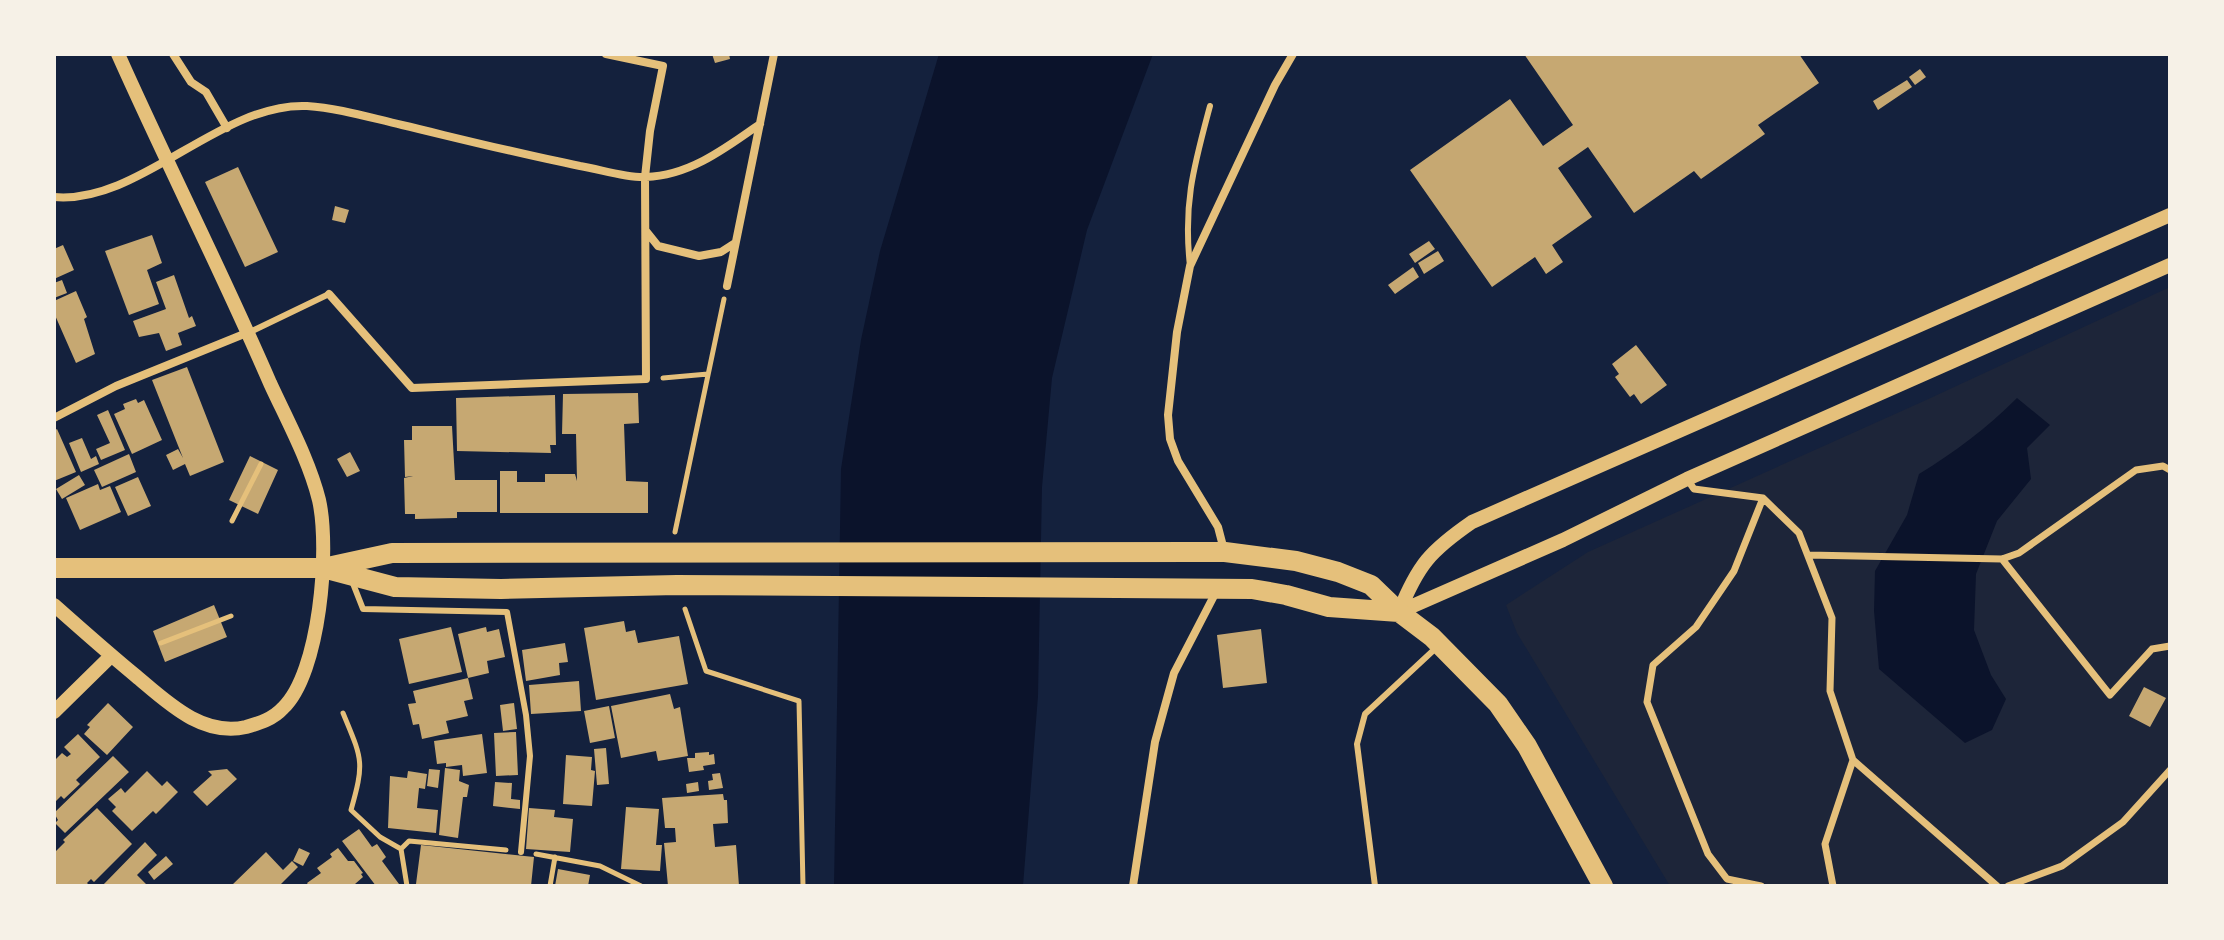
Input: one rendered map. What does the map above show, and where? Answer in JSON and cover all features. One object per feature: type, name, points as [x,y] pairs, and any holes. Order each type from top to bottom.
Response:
[{"type":"main road","points":[[54,568],[323,568],[392,553],[1225,552],[1296,561],[1371,585],[1440,644],[1498,704],[1527,746],[1603,886]]},
{"type":"main road","points":[[323,568],[395,587],[1252,589],[1329,607],[1399,612]]},
{"type":"street","points":[[54,605],[181,713],[219,729],[239,729],[277,715],[301,686],[314,634],[323,568],[324,536],[318,498],[249,332],[118,54]]},
{"type":"street","points":[[173,54],[191,82],[206,92],[227,128]]},
{"type":"street","points":[[329,294],[412,388],[646,379],[645,177],[650,131],[663,66],[606,54]]},
{"type":"street","points":[[727,286],[774,54]]},
{"type":"street","points":[[1225,552],[1218,527],[1178,461],[1170,439],[1170,389],[1190,266],[1275,85],[1293,54]]},
{"type":"street","points":[[54,197],[71,198],[98,193],[273,108],[330,108],[522,153],[645,177],[699,163],[760,124]]},
{"type":"street","points":[[1399,612],[1412,578],[1425,559],[1472,522],[2170,215]]},
{"type":"street","points":[[646,231],[658,246],[699,256],[721,252],[735,243]]},
{"type":"street","points":[[1399,612],[1563,540],[1687,479],[2170,265]]},
{"type":"street","points":[[54,418],[116,386],[249,332]]},
{"type":"street","points":[[1808,555],[2002,559],[2019,553],[2136,470],[2163,466],[2170,470]]},
{"type":"street","points":[[1687,479],[1694,489],[1763,498],[1799,533],[1832,618],[1830,691],[1853,760],[1997,886]]},
{"type":"street","points":[[1761,886],[1727,879],[1708,854],[1647,702],[1653,665],[1696,627],[1734,571],[1763,498]]},
{"type":"street","points":[[2002,559],[2110,695],[2152,649],[2170,646]]},
{"type":"street","points":[[1133,886],[1155,742],[1174,673],[1218,589]]},
{"type":"street","points":[[54,712],[111,656]]},
{"type":"street","points":[[1833,886],[1825,844],[1853,760]]},
{"type":"street","points":[[2008,886],[2062,866],[2123,822],[2170,770]]},
{"type":"lane","points":[[1190,266],[1186,227],[1191,177],[1210,106]]},
{"type":"lane","points":[[249,332],[329,294]]},
{"type":"lane","points":[[349,575],[363,609],[507,612],[526,715],[530,756],[521,852]]},
{"type":"lane","points":[[1375,886],[1357,744],[1365,714],[1440,644]]},
{"type":"path","points":[[673,553],[727,286]]},
{"type":"path","points":[[646,379],[708,374]]},
{"type":"path","points":[[232,521],[261,464]]},
{"type":"path","points":[[686,586],[706,671],[799,701],[803,886]]},
{"type":"path","points":[[161,643],[231,616]]},
{"type":"path","points":[[343,713],[360,756],[361,775],[351,810],[380,837],[401,849]]},
{"type":"path","points":[[550,886],[555,857]]},
{"type":"shaded area","points":[[939,54],[1153,54],[1087,230],[1052,378],[1042,487],[1038,696],[1023,886],[834,886],[841,469],[861,340],[880,251]]},
{"type":"shaded area","points":[[2170,287],[2170,886],[1670,886],[1517,633],[1506,605],[1588,552]]},
{"type":"shaded area","points":[[2017,398],[2050,425],[2027,448],[2031,479],[1997,521],[1976,574],[1974,630],[1991,675],[2006,699],[1992,730],[1965,743],[1879,669],[1874,611],[1875,571],[1907,515],[1919,474],[1970,439]]},
{"type":"building","points":[[712,54],[729,54],[730,59],[715,63]]},
{"type":"building","points":[[1524,54],[1799,54],[1819,83],[1758,125],[1765,134],[1701,179],[1694,171],[1634,213],[1588,147],[1558,168],[1592,217],[1552,245],[1563,262],[1546,274],[1535,257],[1492,287],[1410,170],[1510,99],[1543,146],[1573,125]]},
{"type":"building","points":[[1920,69],[1926,77],[1915,85],[1909,77]]},
{"type":"building","points":[[1907,80],[1912,87],[1878,110],[1873,101]]},
{"type":"building","points":[[238,167],[278,252],[245,267],[205,182]]},
{"type":"building","points":[[335,206],[349,210],[345,223],[332,220]]},
{"type":"building","points":[[152,235],[162,263],[147,270],[159,304],[129,315],[105,251]]},
{"type":"building","points":[[1429,241],[1435,249],[1415,263],[1409,254]]},
{"type":"building","points":[[63,245],[74,270],[54,279],[54,249]]},
{"type":"building","points":[[1438,251],[1444,261],[1424,274],[1418,263]]},
{"type":"building","points":[[1413,267],[1419,277],[1395,294],[1388,285]]},
{"type":"building","points":[[174,275],[189,318],[192,316],[196,326],[178,333],[182,345],[166,351],[159,333],[139,337],[133,321],[166,309],[156,282]]},
{"type":"building","points":[[62,280],[67,293],[54,298],[54,283]]},
{"type":"building","points":[[76,291],[87,317],[84,319],[95,354],[76,363],[54,313],[54,301]]},
{"type":"building","points":[[1636,345],[1667,385],[1641,404],[1634,394],[1630,397],[1615,377],[1619,374],[1612,364]]},
{"type":"building","points":[[187,367],[224,462],[190,476],[185,464],[173,470],[166,455],[178,449],[183,458],[152,380]]},
{"type":"building","points":[[638,393],[639,423],[624,424],[626,481],[648,482],[648,513],[500,513],[500,471],[517,471],[517,482],[545,482],[545,474],[575,474],[577,481],[576,434],[562,434],[563,394]]},
{"type":"building","points":[[555,395],[556,445],[550,445],[551,453],[457,451],[456,398]]},
{"type":"building","points":[[136,399],[138,403],[144,400],[162,440],[132,454],[114,414],[125,409],[123,404]]},
{"type":"building","points":[[108,410],[125,450],[101,460],[96,449],[110,443],[97,415]]},
{"type":"building","points":[[412,426],[452,426],[455,480],[497,480],[497,512],[457,512],[457,518],[415,519],[415,514],[405,514],[404,478],[413,476],[405,477],[404,440],[412,440]]},
{"type":"building","points":[[57,429],[76,472],[54,481],[54,431]]},
{"type":"building","points":[[82,438],[91,459],[96,456],[99,464],[81,472],[69,443]]},
{"type":"building","points":[[350,452],[360,471],[347,477],[337,459]]},
{"type":"building","points":[[129,454],[136,472],[102,487],[94,470]]},
{"type":"building","points":[[250,456],[278,470],[258,514],[229,500]]},
{"type":"building","points":[[79,475],[85,485],[62,499],[56,489]]},
{"type":"building","points":[[138,477],[151,506],[128,516],[115,487]]},
{"type":"building","points":[[98,484],[100,490],[110,486],[121,512],[80,530],[66,498]]},
{"type":"building","points":[[214,605],[227,637],[165,662],[153,631]]},
{"type":"building","points":[[624,621],[626,632],[635,630],[638,643],[679,636],[688,684],[596,700],[584,628]]},
{"type":"building","points":[[451,627],[462,672],[409,684],[399,639]]},
{"type":"building","points":[[486,627],[487,632],[499,629],[505,657],[487,661],[489,673],[468,678],[458,634]]},
{"type":"building","points":[[1261,629],[1267,683],[1223,688],[1217,635]]},
{"type":"building","points":[[565,643],[568,662],[559,663],[560,675],[526,681],[522,650]]},
{"type":"building","points":[[468,678],[473,699],[464,701],[468,716],[446,721],[449,733],[422,739],[419,724],[413,725],[408,704],[416,703],[413,691]]},
{"type":"building","points":[[579,681],[581,711],[531,714],[529,685]]},
{"type":"building","points":[[2144,687],[2166,698],[2150,727],[2129,716]]},
{"type":"building","points":[[670,694],[674,709],[680,707],[688,756],[658,761],[656,751],[621,758],[611,706]]},
{"type":"building","points":[[108,703],[133,727],[107,755],[84,734],[90,727],[87,725]]},
{"type":"building","points":[[514,703],[517,729],[503,731],[500,705]]},
{"type":"building","points":[[609,706],[615,738],[590,743],[584,711]]},
{"type":"building","points":[[516,732],[518,775],[496,776],[494,733]]},
{"type":"building","points":[[78,734],[100,757],[76,780],[80,784],[64,799],[61,796],[54,803],[54,761],[62,753],[67,757],[71,754],[64,747]]},
{"type":"building","points":[[482,734],[487,773],[463,776],[462,765],[446,767],[446,763],[437,764],[434,741]]},
{"type":"building","points":[[606,748],[609,784],[597,785],[594,749]]},
{"type":"building","points":[[709,752],[709,755],[714,754],[715,764],[703,766],[704,770],[689,772],[687,758],[695,758],[695,753]]},
{"type":"building","points":[[566,755],[592,757],[591,770],[595,771],[592,806],[563,804]]},
{"type":"building","points":[[113,756],[129,772],[65,833],[55,823],[58,820],[54,813]]},
{"type":"building","points":[[445,768],[460,770],[459,781],[469,785],[467,797],[463,797],[458,838],[439,835]]},
{"type":"building","points":[[227,769],[237,779],[207,806],[193,792],[212,775],[208,771]]},
{"type":"building","points":[[429,769],[440,770],[438,788],[427,786]]},
{"type":"building","points":[[147,771],[162,786],[167,781],[178,792],[156,814],[153,811],[132,831],[112,811],[116,807],[108,799],[121,788],[125,793]]},
{"type":"building","points":[[408,771],[427,774],[425,789],[419,788],[417,808],[438,810],[436,833],[388,828],[390,776],[407,778]]},
{"type":"building","points":[[720,773],[723,788],[709,790],[708,781],[713,780],[712,774]]},
{"type":"building","points":[[495,782],[512,783],[511,799],[520,800],[520,809],[493,806]]},
{"type":"building","points":[[698,782],[699,791],[687,793],[686,784]]},
{"type":"building","points":[[723,794],[724,800],[727,800],[728,823],[713,824],[715,847],[736,845],[739,886],[668,886],[664,843],[676,842],[675,828],[665,828],[662,798]]},
{"type":"building","points":[[626,807],[659,809],[656,845],[662,845],[660,871],[621,869]]},
{"type":"building","points":[[97,808],[132,844],[94,882],[91,879],[87,883],[90,886],[54,886],[54,853],[65,842],[63,840]]},
{"type":"building","points":[[529,808],[555,810],[554,817],[573,819],[570,852],[526,849]]},
{"type":"building","points":[[359,829],[372,847],[377,844],[386,857],[382,861],[399,884],[376,886],[342,841]]},
{"type":"building","points":[[145,842],[157,855],[137,875],[148,886],[102,886]]},
{"type":"building","points":[[421,845],[534,857],[531,886],[416,884]]},
{"type":"building","points":[[299,848],[310,853],[303,866],[293,861]]},
{"type":"building","points":[[338,848],[348,861],[354,861],[363,877],[356,886],[309,886],[307,883],[321,873],[317,868]]},
{"type":"building","points":[[266,852],[283,870],[292,861],[298,867],[279,886],[231,886]]},
{"type":"building","points":[[166,856],[173,864],[154,880],[148,872]]},
{"type":"building","points":[[558,869],[590,875],[588,886],[555,886]]}]
